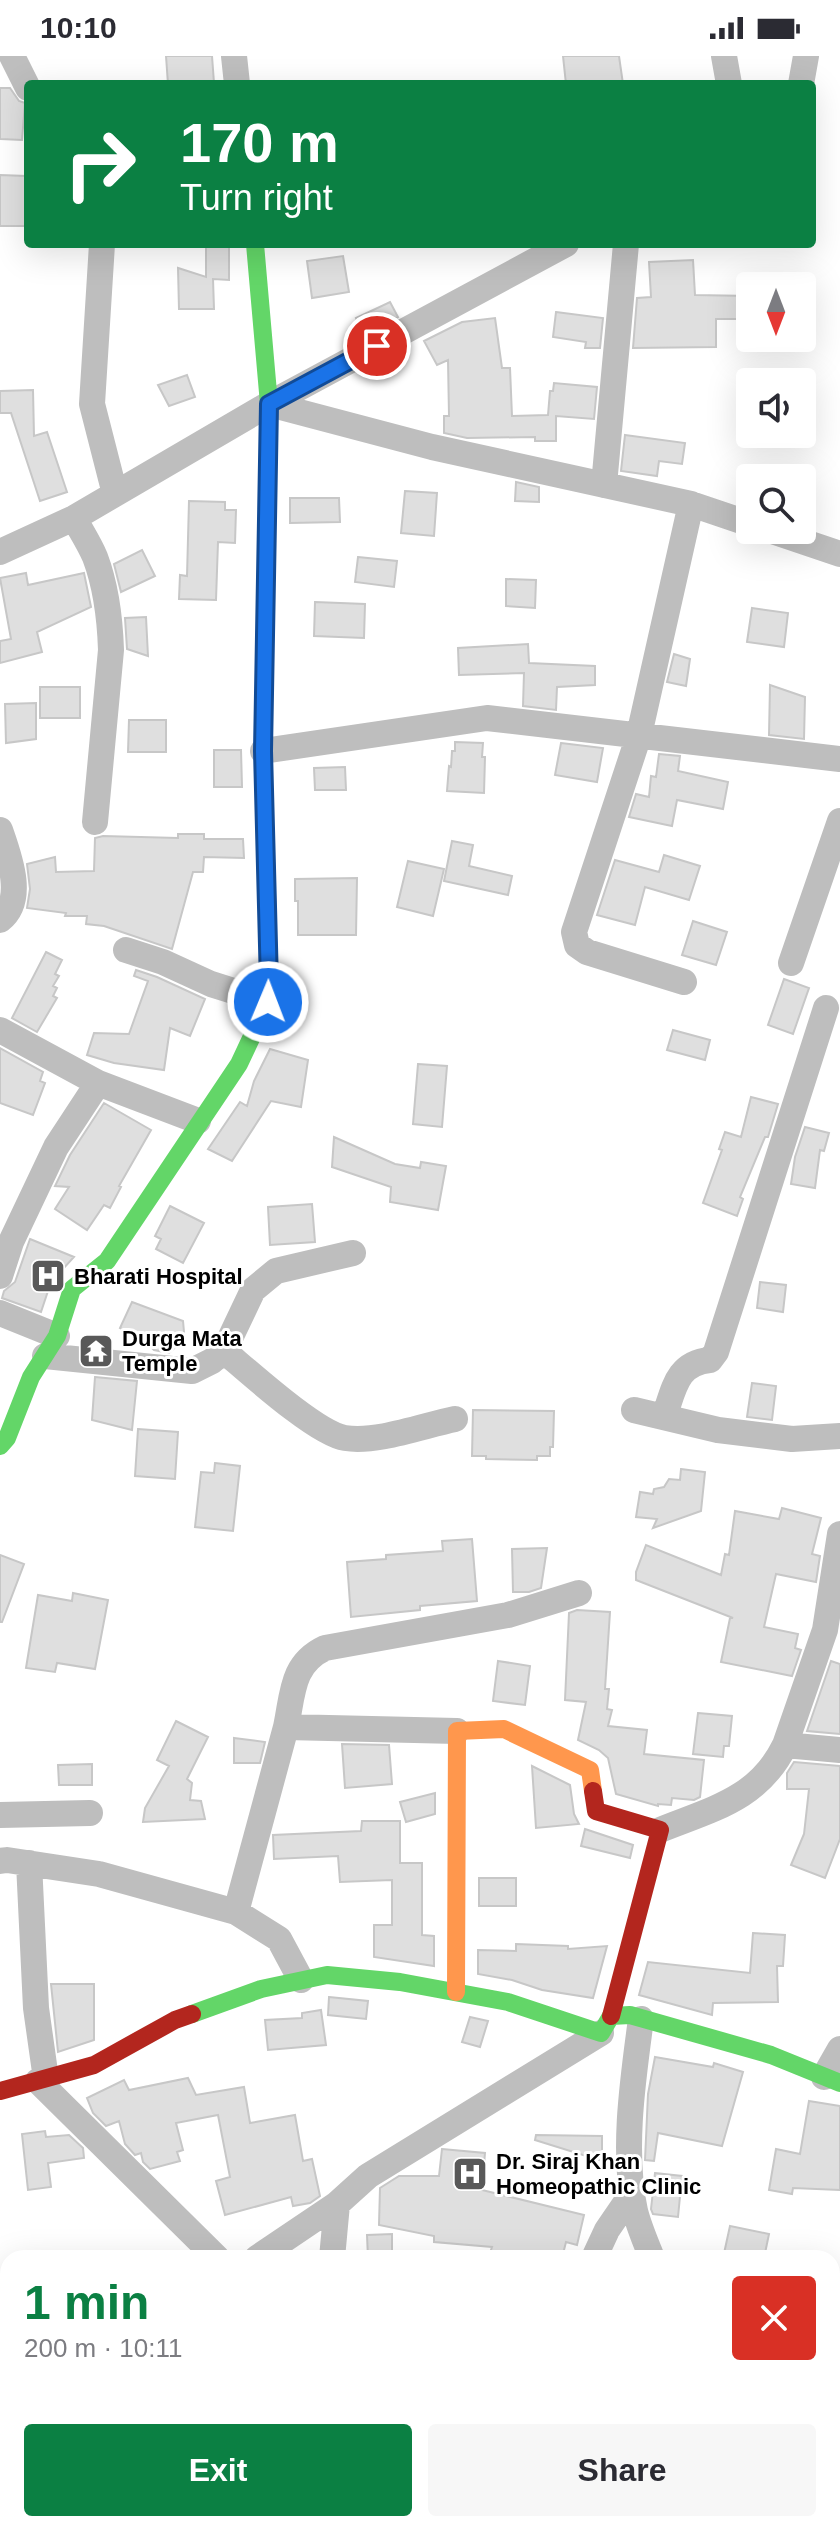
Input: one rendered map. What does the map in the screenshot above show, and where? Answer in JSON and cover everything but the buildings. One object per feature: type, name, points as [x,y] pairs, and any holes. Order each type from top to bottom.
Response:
[{"type":"street","points":[[12,56],[24,80]]},
{"type":"street","points":[[234,56],[237,80]]},
{"type":"street","points":[[724,56],[728,80]]},
{"type":"street","points":[[802,80],[806,56]]},
{"type":"street","points":[[102,248],[92,404],[115,494]]},
{"type":"street","points":[[0,1446],[7,1438],[31,1377],[51,1346],[72,1289],[107,1261],[239,1064],[268,1002],[263,751],[269,404],[255,248]]},
{"type":"street","points":[[0,552],[74,518],[269,404],[559,248]]},
{"type":"street","points":[[604,485],[626,248]]},
{"type":"street","points":[[269,404],[432,447],[691,504],[736,519]]},
{"type":"street","points":[[684,982],[587,952],[580,949],[574,940],[578,919],[639,735],[691,504]]},
{"type":"street","points":[[74,518],[95,556],[104,587],[110,628],[111,650],[95,822]]},
{"type":"street","points":[[816,543],[839,549]]},
{"type":"street","points":[[263,751],[487,718],[840,759]]},
{"type":"street","points":[[791,963],[840,821]]},
{"type":"street","points":[[0,830],[7,849],[13,889],[11,908],[0,920]]},
{"type":"street","points":[[126,950],[163,962],[211,984],[268,1002]]},
{"type":"street","points":[[664,1417],[684,1370],[690,1365],[710,1360],[716,1352],[826,1008]]},
{"type":"street","points":[[0,1030],[98,1083],[198,1121]]},
{"type":"street","points":[[0,1276],[11,1242],[56,1147],[98,1083]]},
{"type":"street","points":[[0,1313],[51,1346],[192,1371],[224,1351],[253,1290],[265,1278],[276,1271],[353,1253]]},
{"type":"street","points":[[224,1351],[319,1428],[342,1438],[372,1438],[455,1419]]},
{"type":"street","points":[[634,1410],[718,1430],[792,1439],[840,1436]]},
{"type":"street","points":[[286,1727],[457,1731],[504,1729],[590,1770],[596,1811],[660,1830],[739,1798],[775,1766],[832,1633],[840,1534]]},
{"type":"street","points":[[236,1912],[286,1727],[297,1672],[305,1661],[325,1648],[508,1615],[579,1593]]},
{"type":"street","points":[[456,1992],[457,1731]]},
{"type":"street","points":[[785,1745],[840,1750]]},
{"type":"street","points":[[0,1815],[90,1813]]},
{"type":"street","points":[[606,2025],[660,1830]]},
{"type":"street","points":[[0,1861],[99,1874],[236,1912],[279,1939],[301,1980]]},
{"type":"street","points":[[29,1863],[42,2080],[209,2250]]},
{"type":"street","points":[[0,2091],[94,2065],[175,2020],[261,1989],[327,1975],[400,1982],[456,1992],[606,2025]]},
{"type":"street","points":[[269,2250],[337,2204],[368,2176],[606,2025],[630,2015],[771,2055],[832,2080],[840,2049]]},
{"type":"street","points":[[641,2019],[632,2087],[630,2150],[635,2212],[649,2250]]},
{"type":"street","points":[[598,2250],[607,2230],[633,2192]]},
{"type":"street","points":[[333,2250],[337,2204]]},
{"type":"traffic: fast","points":[[255,248],[269,404],[265,634]]},
{"type":"traffic: fast","points":[[0,1446],[7,1438],[31,1377],[57,1336],[72,1289],[107,1261],[239,1064],[268,1002],[268,929]]},
{"type":"traffic: fast","points":[[192,2014],[261,1989],[327,1975],[400,1982],[508,2002],[601,2033],[611,2016],[630,2015],[771,2055],[840,2083]]},
{"type":"traffic: slow","points":[[265,634],[263,751],[268,929]]},
{"type":"traffic: slow","points":[[456,1992],[457,1731],[504,1729],[590,1770],[593,1791]]},
{"type":"traffic: jam","points":[[593,1791],[596,1811],[660,1830],[611,2016]]},
{"type":"traffic: jam","points":[[0,2091],[94,2065],[175,2020],[192,2014]]},
{"type":"place","name":"Bharati Hospital","points":[[48,1276]]},
{"type":"place","name":"Durga Mata Temple","points":[[96,1351]]},
{"type":"place","name":"Dr. Siraj Khan Homeopathic Clinic","points":[[470,2174]]},
{"type":"route","points":[[268,1002],[263,751],[269,404],[377,346]]}]
